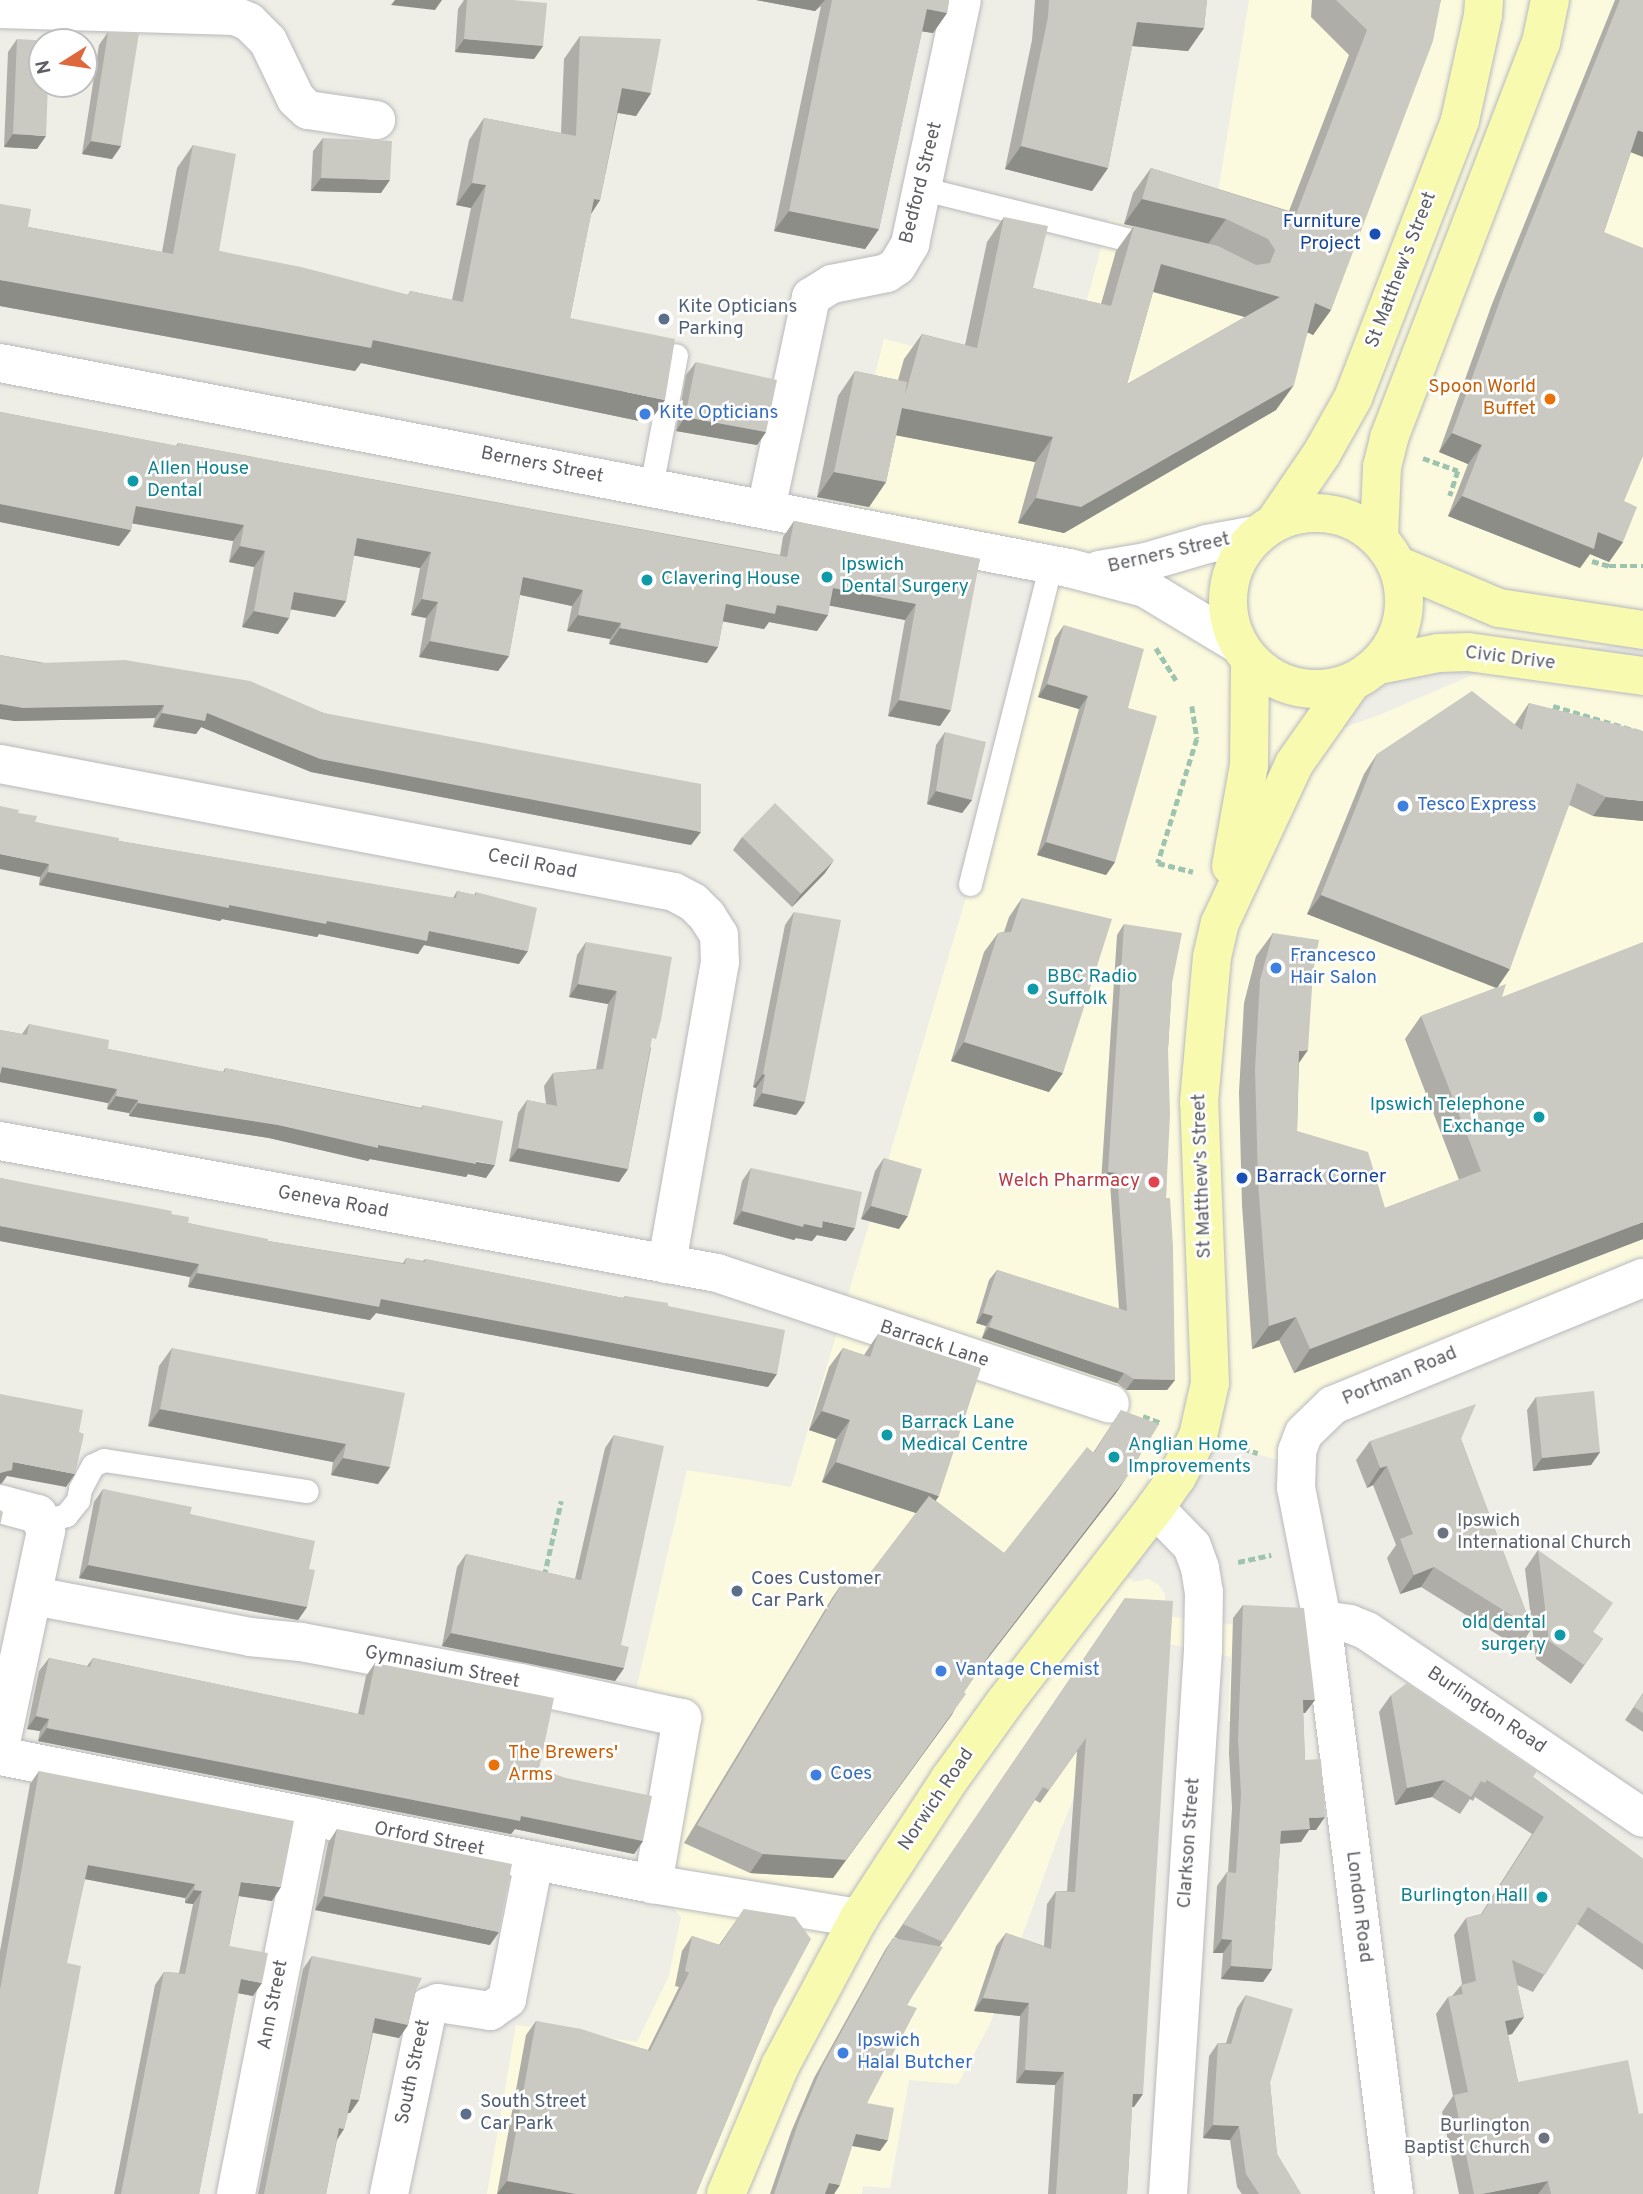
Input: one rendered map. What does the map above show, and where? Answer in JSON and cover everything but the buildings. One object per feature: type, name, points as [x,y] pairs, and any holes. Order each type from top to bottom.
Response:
[{"type":"main road","name":"St Matthew's Street","points":[[1265,528],[1322,453],[1353,398],[1460,120],[1484,0]]},
{"type":"main road","points":[[1548,11],[1388,438],[1382,467],[1388,551],[1404,591],[1403,618],[1394,644],[1364,674],[1320,690],[1289,686],[1243,652],[1227,597],[1231,574],[1241,553],[1265,528],[1301,513],[1329,513],[1356,522],[1388,551],[1499,608],[1643,630]]},
{"type":"main road","name":"St Matthew's Street","points":[[1198,1436],[1207,1406],[1211,1366],[1199,1102],[1212,957],[1223,916],[1249,765],[1243,652]]},
{"type":"main road","name":"Civic Drive","points":[[1364,674],[1438,653],[1468,652],[1643,676]]},
{"type":"main road","name":"St Matthew's Street","points":[[1223,916],[1294,764],[1364,674]]},
{"type":"main road","name":"Norwich Road","points":[[726,2194],[780,2066],[859,1919],[949,1780],[1005,1702],[1177,1477],[1198,1436]]},
{"type":"street","name":"Bedford Street","points":[[766,509],[811,298],[832,284],[873,276],[897,266],[910,244],[924,189],[962,0]]},
{"type":"street","points":[[0,9],[235,16],[248,22],[268,41],[296,99],[308,110],[376,120]]},
{"type":"street","name":"Berners Street","points":[[0,363],[1067,569],[1145,588],[1243,652]]},
{"type":"street","name":"Berners Street","points":[[1067,569],[1146,562],[1265,528]]},
{"type":"street","name":"Cecil Road","points":[[0,764],[674,892],[693,902],[707,916],[719,935],[720,962],[667,1264]]},
{"type":"street","name":"Geneva Road","points":[[0,1141],[667,1264]]},
{"type":"street","name":"Barrack Lane","points":[[667,1264],[717,1273],[1110,1404]]},
{"type":"street","name":"Portman Road","points":[[1322,1620],[1296,1488],[1296,1465],[1304,1433],[1333,1405],[1643,1278]]},
{"type":"street","points":[[0,1504],[37,1514],[44,1521],[45,1538],[0,1748]]},
{"type":"street","name":"Clarkson Street","points":[[1155,1508],[1192,1546],[1200,1568],[1204,1592],[1203,1650],[1168,2194]]},
{"type":"street","name":"Gymnasium Street","points":[[34,1595],[250,1637],[301,1642],[508,1680],[682,1718],[653,1884]]},
{"type":"street","name":"Burlington Road","points":[[1322,1620],[1350,1624],[1367,1631],[1643,1818]]},
{"type":"street","name":"London Road","points":[[1322,1620],[1394,2194]]},
{"type":"street","name":"Orford Street","points":[[0,1756],[653,1884],[859,1919]]},
{"type":"street","name":"Ann Street","points":[[236,2194],[311,1816]]},
{"type":"street","name":"South Street","points":[[389,2194],[428,2007],[438,2003],[490,2011],[507,1998],[534,1861]]},
{"type":"lane","points":[[924,189],[1178,251]]},
{"type":"lane","points":[[651,487],[676,355]]},
{"type":"lane","points":[[970,884],[1067,569]]},
{"type":"lane","points":[[44,1521],[66,1515],[78,1500],[80,1489],[93,1465],[104,1460],[307,1491]]},
{"type":"path","points":[[1423,458],[1458,471],[1450,496]]},
{"type":"path","points":[[1592,561],[1609,566],[1643,566]]},
{"type":"path","points":[[1156,648],[1176,680]]},
{"type":"path","points":[[1544,703],[1643,733]]},
{"type":"path","points":[[1192,706],[1197,739],[1158,863],[1199,873]]},
{"type":"path","points":[[1110,1404],[1198,1436],[1296,1465]]},
{"type":"path","points":[[544,1579],[561,1500]]},
{"type":"path","points":[[1227,1565],[1280,1553]]},
{"type":"shaded area","points":[[1249,0],[1643,0],[1643,642],[1518,657],[1643,676],[1643,1278],[1333,1405],[1295,1465],[1198,1437],[1111,1565],[1134,1582],[1148,1579],[1159,1585],[1165,1594],[1165,1616],[1291,1632],[1298,1721],[1228,1721],[1231,1657],[1164,1643],[1105,1720],[1060,1832],[990,2024],[958,2084],[909,2080],[890,2188],[863,2186],[862,2194],[487,2194],[516,2025],[637,2042],[669,1976],[681,1917],[653,1884],[693,1713],[635,1694],[687,1470],[791,1487],[970,884],[1051,565],[844,538],[869,399],[884,339],[1064,384],[1109,219],[1210,242]],"holes":[[[1512,658],[1377,716],[1287,747],[1352,661]]]},
{"type":"place","name":"Furniture Project","points":[[1375,234]]},
{"type":"place","name":"Kite Opticians Parking","points":[[664,319]]},
{"type":"place","name":"Spoon World Buffet","points":[[1550,399]]},
{"type":"place","name":"Kite Opticians","points":[[645,414]]},
{"type":"place","name":"Allen House Dental","points":[[133,481]]},
{"type":"place","name":"Ipswich Dental Surgery","points":[[827,577]]},
{"type":"place","name":"Clavering House","points":[[647,580]]},
{"type":"place","name":"Tesco Express","points":[[1403,806]]},
{"type":"place","name":"Francesco Hair Salon","points":[[1276,968]]},
{"type":"place","name":"BBC Radio Suffolk","points":[[1033,989]]},
{"type":"place","name":"Ipswich Telephone Exchange","points":[[1539,1117]]},
{"type":"place","name":"Barrack Corner","points":[[1242,1178]]},
{"type":"place","name":"Welch Pharmacy","points":[[1154,1182]]},
{"type":"place","name":"Barrack Lane Medical Centre","points":[[887,1435]]},
{"type":"place","name":"Anglian Home Improvements","points":[[1114,1457]]},
{"type":"place","name":"Ipswich International Church","points":[[1443,1533]]},
{"type":"place","name":"Coes Customer Car Park","points":[[737,1591]]},
{"type":"place","name":"old dental surgery","points":[[1560,1635]]},
{"type":"place","name":"Vantage Chemist","points":[[941,1671]]},
{"type":"place","name":"The Brewers' Arms","points":[[494,1765]]},
{"type":"place","name":"Coes","points":[[816,1775]]},
{"type":"place","name":"Burlington Hall","points":[[1542,1897]]},
{"type":"place","name":"Ipswich Halal Butcher","points":[[843,2053]]},
{"type":"place","name":"South Street Car Park","points":[[466,2114]]},
{"type":"place","name":"Burlington Baptist Church","points":[[1544,2138]]}]
